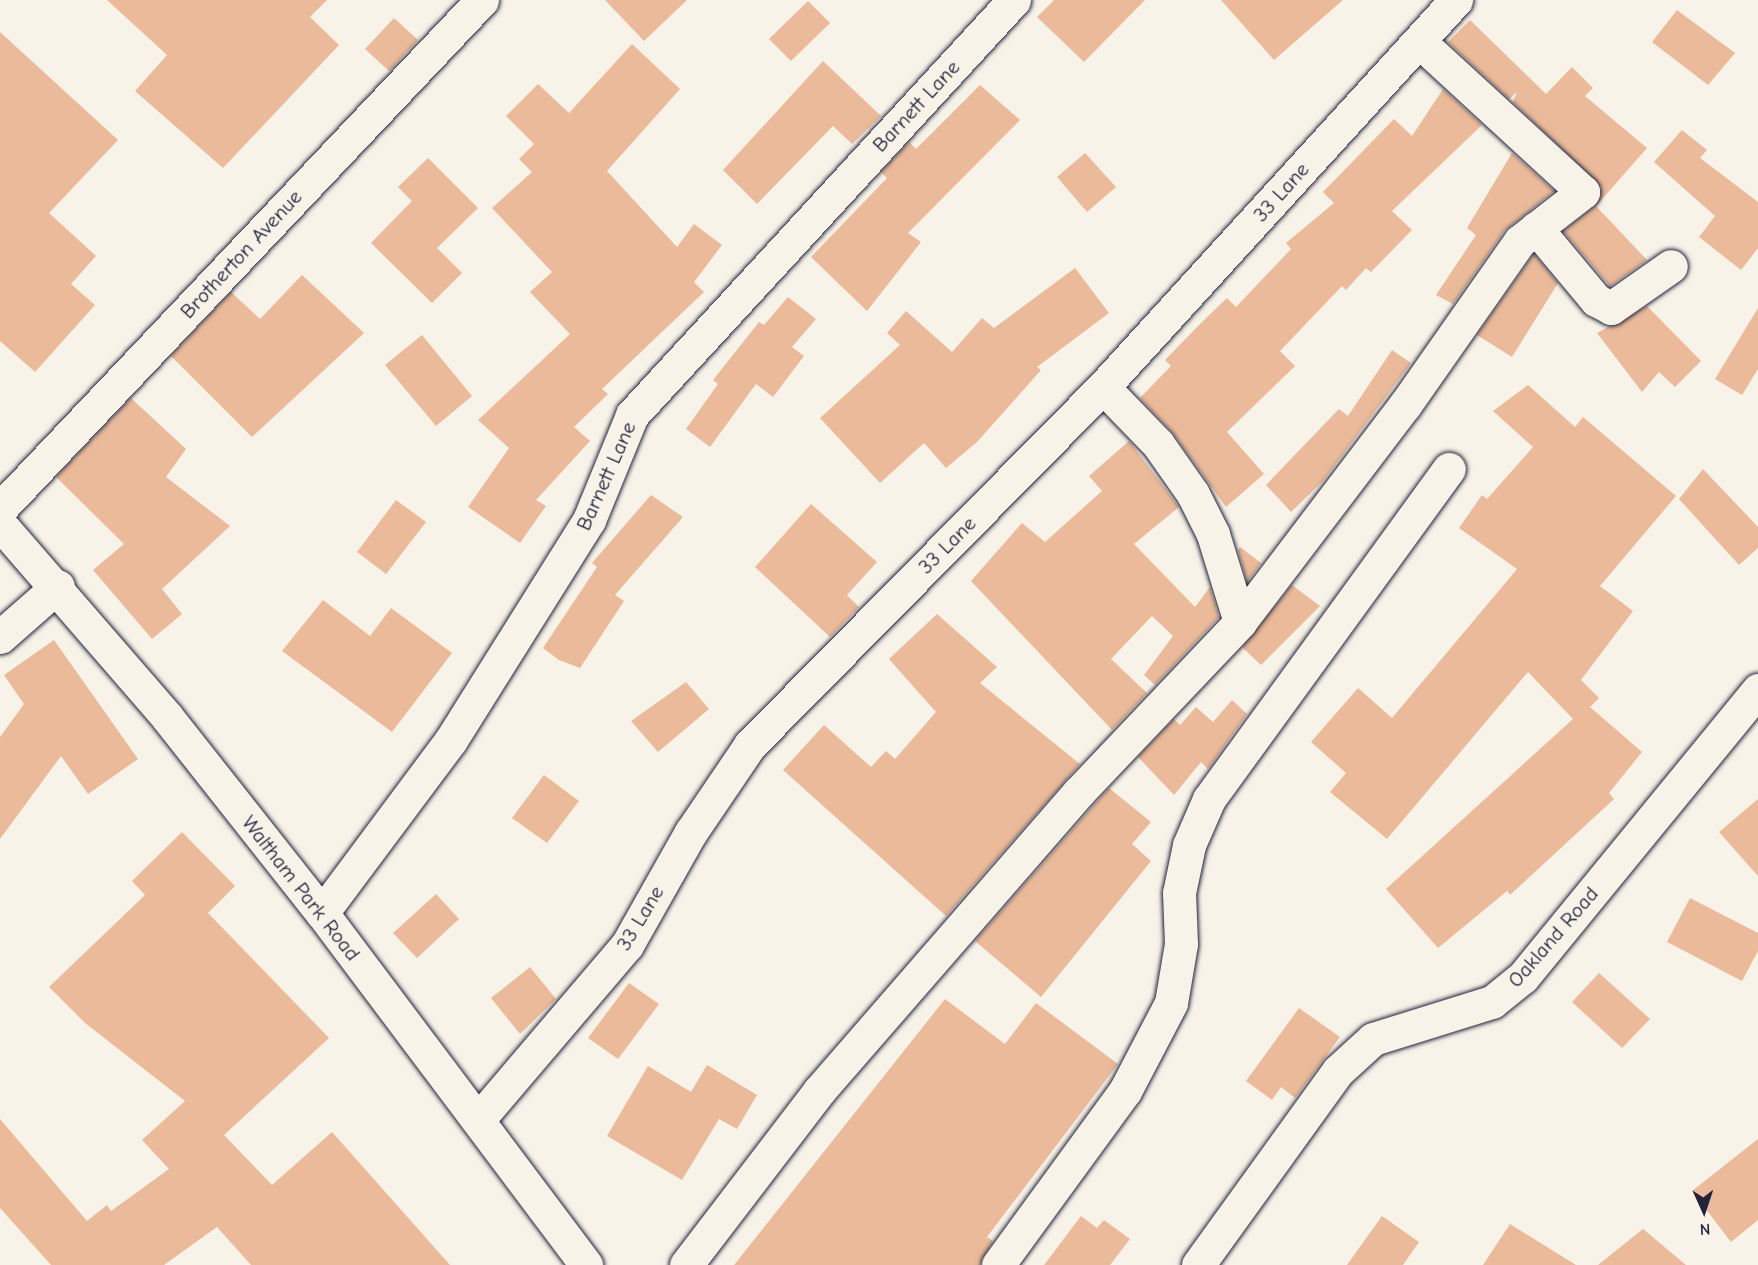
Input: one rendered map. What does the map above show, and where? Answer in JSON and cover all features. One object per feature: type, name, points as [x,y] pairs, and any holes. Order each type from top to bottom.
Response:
[{"type":"street","name":"Brotherton Avenue","points":[[0,508],[482,0]]},
{"type":"street","name":"Barnett Lane","points":[[322,913],[451,740],[589,520],[632,415],[1014,0]]},
{"type":"street","name":"33 Lane","points":[[478,1120],[627,945],[691,832],[750,745],[1102,387],[1456,0]]},
{"type":"street","points":[[686,1265],[819,1091],[1078,793],[1240,622],[1406,405],[1520,241],[1583,192],[1419,41]]},
{"type":"street","points":[[1536,228],[1596,300],[1611,308],[1671,266]]},
{"type":"street","points":[[1102,387],[1158,444],[1193,494],[1213,534],[1240,622]]},
{"type":"street","points":[[998,1265],[1125,1091],[1167,1012],[1181,944],[1179,893],[1189,845],[1209,799],[1449,469]]},
{"type":"street","name":"Waltham Park Road","points":[[0,524],[58,586],[322,913],[586,1265]]},
{"type":"street","points":[[0,637],[58,586]]},
{"type":"street","name":"Oakland Road","points":[[1198,1265],[1338,1071],[1373,1040],[1492,1002],[1523,977],[1758,690]]},
{"type":"building","points":[[107,0],[327,0],[310,17],[339,45],[223,168],[135,91],[167,55]]},
{"type":"building","points":[[605,0],[687,0],[644,41]]},
{"type":"building","points":[[1054,0],[1145,0],[1084,62],[1037,17]]},
{"type":"building","points":[[1221,0],[1343,0],[1274,60]]},
{"type":"building","points":[[808,1],[830,23],[791,61],[769,39]]},
{"type":"building","points":[[1677,10],[1735,53],[1708,85],[1652,42]]},
{"type":"building","points":[[394,18],[418,40],[389,71],[365,49]]},
{"type":"building","points":[[1470,20],[1546,94],[1572,67],[1593,88],[1585,96],[1647,148],[1596,206],[1647,260],[1610,286],[1563,231],[1595,206],[1601,187],[1513,102],[1517,92],[1509,99],[1448,42]]},
{"type":"building","points":[[0,32],[118,140],[49,213],[96,256],[71,284],[95,305],[35,372],[0,341]]},
{"type":"building","points":[[632,44],[680,89],[607,171],[677,247],[694,224],[722,245],[694,282],[704,292],[602,389],[608,394],[574,427],[590,441],[536,500],[546,506],[520,543],[468,507],[509,448],[478,420],[570,334],[530,292],[552,272],[492,208],[532,172],[519,159],[534,144],[506,116],[538,84],[569,113]]},
{"type":"building","points":[[823,61],[881,116],[852,144],[833,126],[757,204],[723,170]]},
{"type":"building","points":[[980,85],[1020,120],[908,233],[921,242],[867,311],[811,257],[887,178],[881,172],[909,142],[916,149]]},
{"type":"building","points":[[1443,89],[1482,125],[1392,211],[1412,230],[1371,272],[1366,268],[1346,290],[1342,286],[1280,351],[1295,366],[1227,432],[1264,474],[1226,507],[1173,433],[1140,398],[1171,366],[1165,360],[1202,322],[1227,298],[1236,307],[1291,249],[1286,243],[1334,203],[1323,192],[1394,119],[1412,136]]},
{"type":"building","points":[[1682,130],[1707,150],[1700,158],[1758,202],[1758,248],[1741,270],[1699,237],[1715,216],[1654,162]]},
{"type":"building","points":[[1085,153],[1116,187],[1087,212],[1057,177]]},
{"type":"building","points":[[1512,153],[1554,191],[1505,230],[1453,304],[1436,295],[1476,235],[1467,228]]},
{"type":"building","points":[[428,158],[478,208],[437,248],[462,273],[432,303],[371,243],[412,201],[398,187]]},
{"type":"building","points":[[1534,254],[1558,283],[1512,357],[1477,335]]},
{"type":"building","points":[[1075,268],[1109,313],[1037,367],[1041,370],[977,442],[946,468],[924,443],[880,483],[820,418],[900,345],[887,333],[906,311],[952,352],[982,318],[994,328]]},
{"type":"building","points":[[302,275],[364,333],[252,437],[171,356],[231,292],[260,319]]},
{"type":"building","points":[[788,297],[816,319],[792,347],[804,356],[773,397],[756,384],[710,447],[686,429],[718,384],[713,380],[759,322],[764,325]]},
{"type":"building","points":[[1647,306],[1701,361],[1675,387],[1659,372],[1642,392],[1597,333]]},
{"type":"building","points":[[1758,308],[1758,369],[1742,395],[1715,379]]},
{"type":"building","points":[[422,335],[472,396],[436,426],[385,365]]},
{"type":"building","points":[[1392,350],[1411,363],[1323,481],[1291,512],[1266,485],[1339,409],[1348,416]]},
{"type":"building","points":[[1528,385],[1575,427],[1583,417],[1676,496],[1600,586],[1633,611],[1581,680],[1599,698],[1590,707],[1642,752],[1609,793],[1614,799],[1510,895],[1507,891],[1438,948],[1386,889],[1573,719],[1528,672],[1387,839],[1330,792],[1346,773],[1311,742],[1358,688],[1392,718],[1517,569],[1459,528],[1482,495],[1487,499],[1533,447],[1493,411]]},
{"type":"building","points":[[131,398],[186,449],[166,477],[230,526],[162,589],[182,614],[152,639],[93,570],[124,544],[56,477]]},
{"type":"building","points":[[1129,441],[1179,507],[1134,544],[1195,607],[1210,587],[1219,617],[1155,685],[1144,675],[1173,636],[1152,616],[1111,659],[1147,693],[1112,730],[971,581],[1022,523],[1045,542],[1102,491],[1089,476]]},
{"type":"building","points":[[1703,469],[1758,527],[1758,548],[1739,565],[1679,499]]},
{"type":"building","points":[[651,495],[683,517],[615,595],[624,601],[580,668],[559,660],[543,648],[597,567],[592,563]]},
{"type":"building","points":[[396,500],[426,522],[386,574],[357,552]]},
{"type":"building","points":[[811,504],[877,562],[847,595],[859,607],[830,637],[755,567]]},
{"type":"building","points":[[1240,547],[1261,563],[1247,582],[1238,550]]},
{"type":"building","points":[[1292,585],[1320,606],[1261,665],[1242,647]]},
{"type":"building","points":[[323,600],[370,636],[391,608],[452,653],[392,732],[282,651]]},
{"type":"building","points":[[937,614],[997,667],[980,683],[1080,764],[946,916],[783,770],[824,725],[871,767],[886,751],[895,759],[936,712],[889,659]]},
{"type":"building","points":[[54,640],[138,759],[88,794],[61,756],[0,839],[0,737],[24,704],[4,675]]},
{"type":"building","points":[[686,682],[709,709],[658,752],[631,721]]},
{"type":"building","points":[[1232,700],[1247,714],[1208,769],[1201,762],[1174,795],[1138,757],[1174,719],[1180,725],[1196,707],[1213,722]]},
{"type":"building","points":[[544,775],[579,801],[547,843],[512,818]]},
{"type":"building","points":[[1109,788],[1151,822],[1132,844],[1151,861],[1041,997],[975,941]]},
{"type":"building","points":[[1758,799],[1758,876],[1719,832]]},
{"type":"building","points":[[182,832],[235,886],[208,913],[329,1038],[224,1135],[272,1185],[332,1132],[450,1265],[251,1265],[217,1227],[164,1265],[51,1265],[0,1208],[0,1119],[87,1221],[107,1205],[111,1211],[169,1169],[142,1140],[185,1101],[85,1023],[49,987],[145,895],[132,881]]},
{"type":"building","points":[[436,894],[459,919],[417,958],[393,933]]},
{"type":"building","points":[[1690,898],[1758,933],[1758,951],[1742,981],[1667,942]]},
{"type":"building","points":[[530,967],[556,999],[520,1034],[491,998]]},
{"type":"building","points":[[1599,973],[1650,1019],[1622,1048],[1572,1002]]},
{"type":"building","points":[[629,983],[659,1004],[618,1059],[588,1038]]},
{"type":"building","points":[[945,999],[1005,1044],[1036,1003],[1118,1064],[987,1237],[993,1241],[980,1265],[734,1265]]},
{"type":"building","points":[[1299,1008],[1340,1037],[1295,1098],[1281,1087],[1272,1100],[1246,1081]]},
{"type":"building","points":[[707,1065],[757,1095],[737,1129],[719,1119],[682,1180],[607,1136],[648,1066],[691,1092]]},
{"type":"building","points":[[1758,1139],[1758,1220],[1731,1242],[1692,1191]]},
{"type":"building","points":[[1081,1216],[1097,1228],[1104,1220],[1130,1239],[1110,1265],[1044,1265]]},
{"type":"building","points":[[1382,1216],[1419,1242],[1403,1265],[1347,1265]]},
{"type":"building","points":[[1510,1224],[1576,1265],[1483,1265]]},
{"type":"building","points":[[1643,1229],[1686,1265],[1598,1265]]}]
